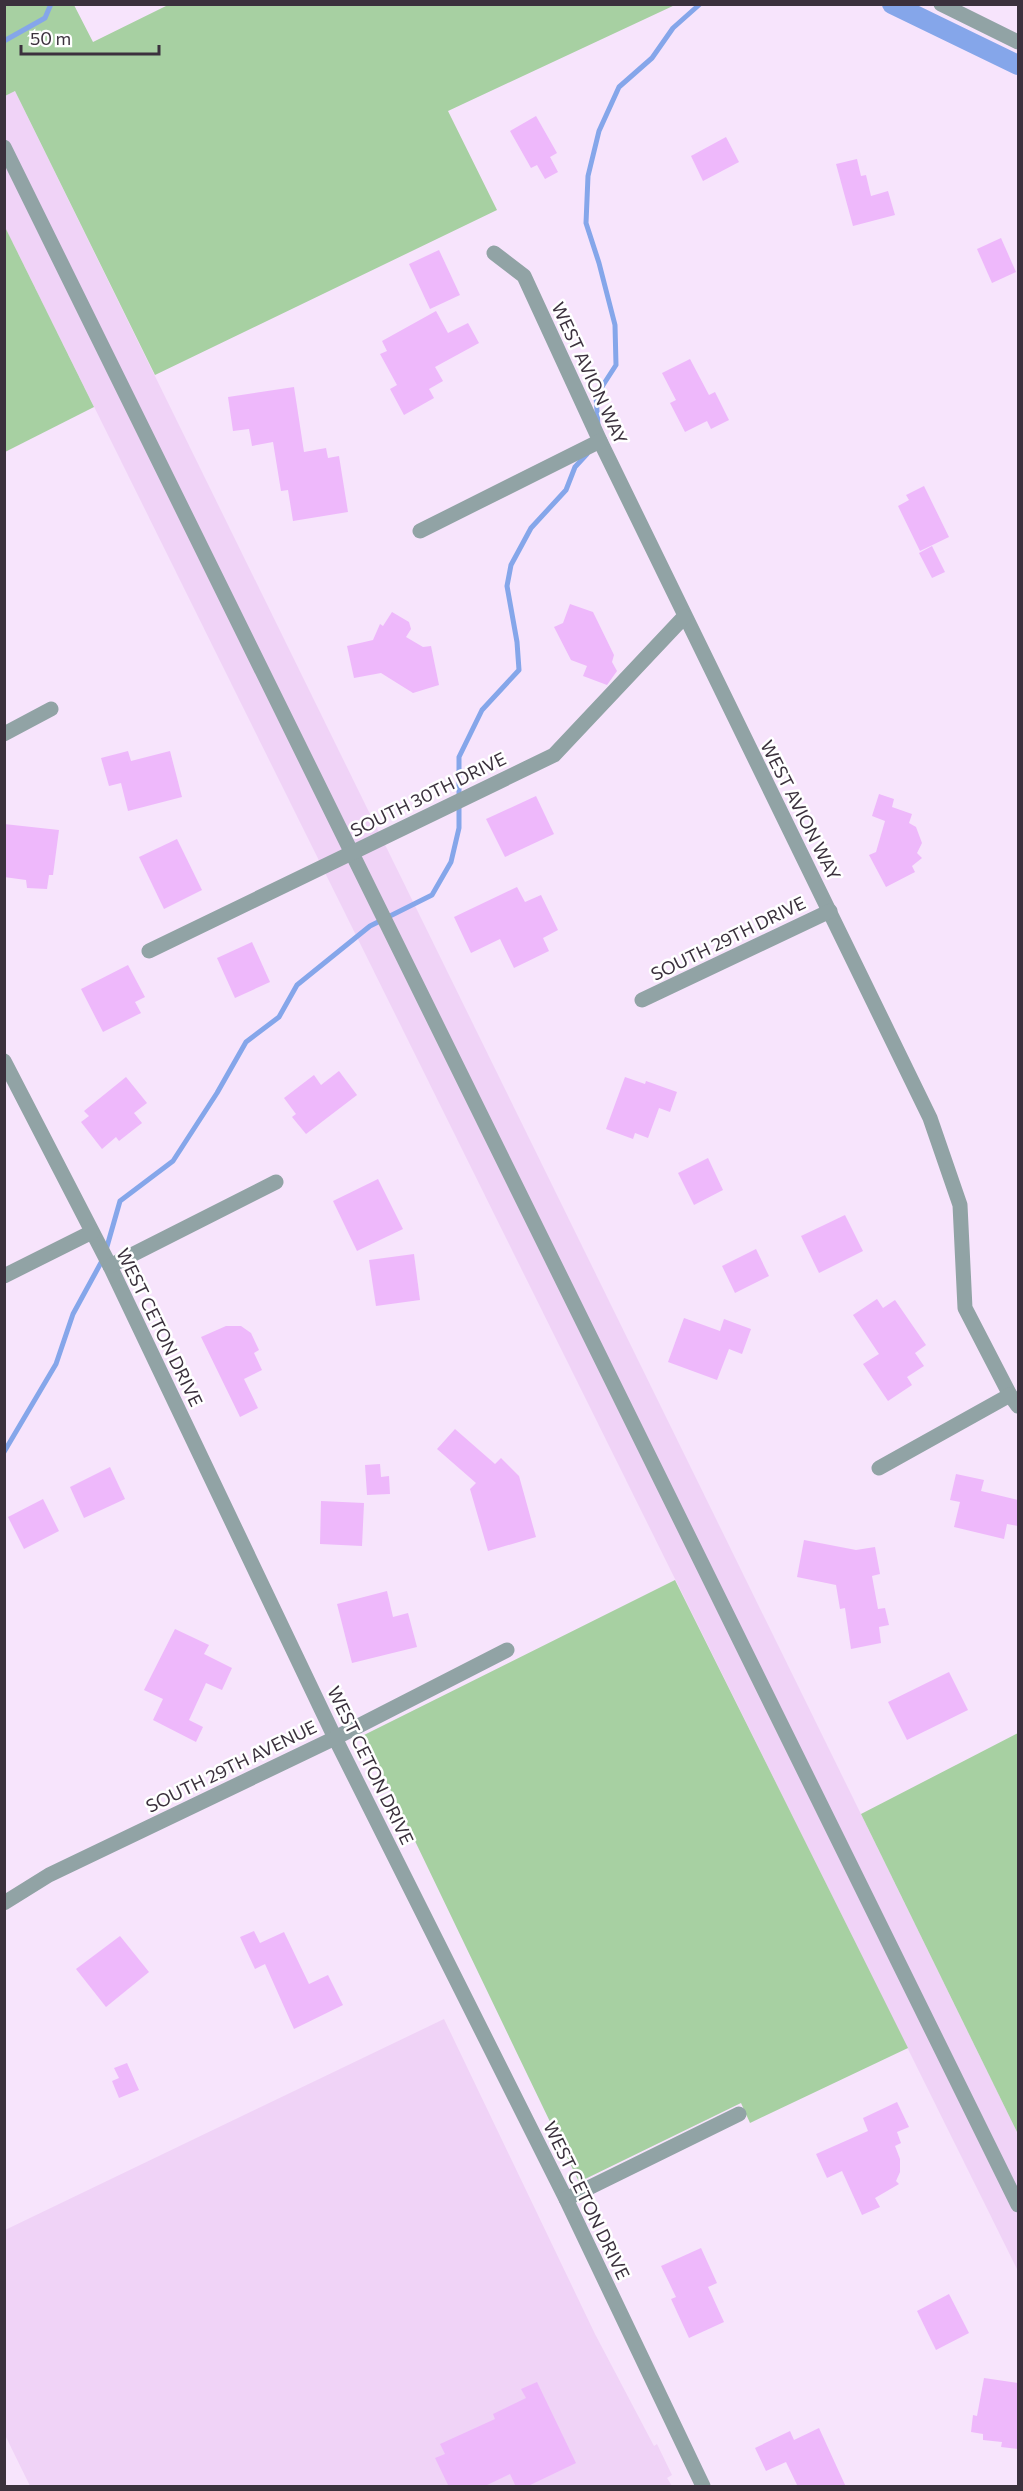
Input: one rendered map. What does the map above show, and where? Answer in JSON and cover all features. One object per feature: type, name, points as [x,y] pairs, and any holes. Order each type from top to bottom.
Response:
[{"type":"street","points":[[941,4],[1018,42]]},
{"type":"street","points":[[4,147],[1018,2205]]},
{"type":"street","name":"WEST AVION WAY","points":[[494,254],[524,276],[684,617],[930,1118],[960,1205],[965,1308],[1014,1401]]},
{"type":"street","points":[[420,531],[600,441]]},
{"type":"street","name":"SOUTH 30TH DRIVE","points":[[148,951],[554,755],[684,617]]},
{"type":"street","points":[[4,734],[51,709]]},
{"type":"street","name":"SOUTH 29TH DRIVE","points":[[642,1000],[830,911]]},
{"type":"street","name":"WEST CETON DRIVE","points":[[4,1061],[110,1266],[335,1738],[566,2199],[703,2487]]},
{"type":"street","points":[[110,1266],[276,1182]]},
{"type":"street","points":[[4,1275],[92,1232]]},
{"type":"street","points":[[879,1468],[1014,1401]]},
{"type":"street","name":"SOUTH 29TH AVENUE","points":[[4,1903],[49,1875],[335,1738],[507,1650]]},
{"type":"street","points":[[566,2199],[740,2114]]},
{"type":"shaded area","points":[[15,91],[1018,2134],[1018,2271],[5,227],[5,96]]},
{"type":"shaded area","points":[[444,2019],[595,2334],[654,2446],[657,2444],[672,2475],[667,2478],[672,2486],[30,2486],[5,2435],[5,2230]]},
{"type":"green space","points":[[5,4],[74,5],[93,42],[168,5],[675,5],[448,111],[497,210],[155,375],[15,91],[5,96]]},
{"type":"green space","points":[[5,227],[94,407],[4,452]]},
{"type":"green space","points":[[675,1580],[908,2048],[750,2123],[741,2103],[579,2182],[364,1735]]},
{"type":"green space","points":[[1018,1733],[1018,2134],[861,1814]]},
{"type":"building","points":[[536,116],[557,153],[550,157],[558,172],[545,179],[537,165],[531,168],[510,131]]},
{"type":"building","points":[[726,137],[739,162],[703,181],[691,156]]},
{"type":"building","points":[[857,159],[861,176],[866,175],[871,196],[888,191],[895,215],[853,226],[836,164]]},
{"type":"building","points":[[1001,238],[1016,272],[992,283],[977,249]]},
{"type":"building","points":[[439,250],[460,295],[430,309],[409,264]]},
{"type":"building","points":[[436,311],[448,333],[468,323],[479,343],[435,367],[443,381],[429,389],[434,398],[404,415],[390,389],[397,385],[380,354],[387,351],[382,341]]},
{"type":"building","points":[[690,359],[709,395],[715,392],[729,420],[711,429],[707,421],[685,432],[670,403],[676,400],[662,373]]},
{"type":"building","points":[[294,387],[304,452],[326,448],[328,458],[339,456],[348,512],[293,521],[288,490],[281,491],[273,442],[252,446],[249,429],[233,431],[228,397]]},
{"type":"building","points":[[924,486],[949,537],[920,551],[898,506],[909,500],[906,495]]},
{"type":"building","points":[[932,546],[945,572],[932,578],[919,553]]},
{"type":"building","points":[[570,604],[593,612],[614,655],[612,662],[617,671],[607,685],[583,676],[587,666],[571,660],[554,627],[563,623]]},
{"type":"building","points":[[392,612],[409,622],[411,629],[406,637],[423,647],[431,646],[439,685],[413,693],[381,673],[354,678],[347,646],[373,640],[380,624],[383,626]]},
{"type":"building","points":[[128,751],[131,761],[170,751],[182,797],[128,811],[121,783],[109,786],[101,758]]},
{"type":"building","points":[[879,794],[894,799],[892,807],[912,814],[909,823],[916,827],[922,843],[917,853],[922,858],[912,866],[915,872],[886,887],[869,855],[876,852],[885,821],[872,816]]},
{"type":"building","points":[[536,796],[554,834],[505,857],[486,819]]},
{"type":"building","points":[[4,824],[59,830],[53,875],[49,875],[47,889],[27,888],[26,880],[4,877]]},
{"type":"building","points":[[177,839],[202,890],[164,909],[139,857]]},
{"type":"building","points":[[517,887],[525,902],[541,895],[558,930],[543,938],[549,951],[514,968],[500,939],[471,953],[454,917]]},
{"type":"building","points":[[252,942],[270,982],[235,998],[217,958]]},
{"type":"building","points":[[128,965],[145,997],[135,1002],[141,1013],[103,1032],[81,989]]},
{"type":"building","points":[[339,1071],[357,1095],[306,1134],[292,1117],[296,1114],[284,1098],[314,1075],[321,1085]]},
{"type":"building","points":[[126,1077],[147,1103],[134,1113],[142,1123],[119,1141],[116,1137],[102,1149],[81,1122],[89,1116],[84,1111]]},
{"type":"building","points":[[625,1077],[645,1084],[646,1081],[677,1092],[670,1112],[659,1108],[648,1138],[635,1133],[633,1139],[606,1129]]},
{"type":"building","points":[[708,1158],[723,1190],[694,1205],[678,1173]]},
{"type":"building","points":[[378,1179],[403,1229],[357,1251],[333,1201]]},
{"type":"building","points":[[845,1215],[863,1251],[819,1273],[801,1236]]},
{"type":"building","points":[[756,1249],[769,1276],[735,1293],[722,1266]]},
{"type":"building","points":[[414,1254],[420,1300],[376,1306],[369,1260]]},
{"type":"building","points":[[877,1299],[883,1308],[895,1300],[926,1345],[915,1353],[924,1366],[907,1377],[912,1385],[888,1401],[863,1364],[879,1354],[853,1315]]},
{"type":"building","points":[[684,1318],[720,1331],[724,1319],[751,1329],[742,1354],[729,1349],[717,1380],[668,1362]]},
{"type":"building","points":[[226,1326],[241,1326],[251,1333],[259,1350],[254,1353],[262,1370],[244,1379],[258,1408],[240,1417],[201,1337]]},
{"type":"building","points":[[455,1429],[495,1464],[501,1458],[519,1476],[536,1537],[488,1551],[470,1489],[476,1483],[437,1449]]},
{"type":"building","points":[[380,1464],[381,1477],[389,1476],[390,1494],[367,1495],[365,1465]]},
{"type":"building","points":[[110,1467],[125,1499],[84,1518],[70,1487]]},
{"type":"building","points":[[956,1474],[984,1480],[981,1491],[1018,1500],[1018,1526],[1007,1524],[1004,1539],[954,1527],[960,1502],[950,1500]]},
{"type":"building","points":[[43,1499],[59,1531],[24,1549],[8,1517]]},
{"type":"building","points":[[321,1501],[364,1503],[362,1546],[320,1544]]},
{"type":"building","points":[[804,1540],[856,1550],[875,1547],[880,1574],[872,1576],[878,1609],[885,1608],[889,1625],[879,1627],[881,1643],[851,1649],[845,1608],[840,1609],[836,1585],[797,1577]]},
{"type":"building","points":[[387,1591],[393,1617],[408,1613],[417,1647],[352,1663],[337,1604]]},
{"type":"building","points":[[175,1629],[209,1645],[204,1654],[232,1668],[222,1690],[206,1683],[189,1720],[203,1727],[196,1742],[153,1720],[163,1699],[144,1690]]},
{"type":"building","points":[[949,1672],[968,1710],[907,1740],[888,1702]]},
{"type":"building","points":[[254,1931],[260,1943],[284,1932],[309,1984],[328,1975],[343,2005],[294,2029],[265,1964],[255,1969],[240,1937]]},
{"type":"building","points":[[120,1936],[149,1972],[106,2007],[76,1969]]},
{"type":"building","points":[[127,2063],[139,2090],[119,2098],[112,2081],[119,2078],[114,2068]]},
{"type":"building","points":[[897,2102],[909,2127],[897,2132],[901,2143],[895,2146],[900,2159],[900,2172],[896,2181],[899,2184],[875,2198],[880,2207],[862,2215],[842,2171],[827,2178],[816,2154],[868,2131],[863,2118]]},
{"type":"building","points":[[701,2248],[717,2283],[708,2287],[724,2322],[689,2338],[671,2299],[676,2297],[661,2266]]},
{"type":"building","points":[[949,2294],[969,2333],[936,2350],[917,2311]]},
{"type":"building","points":[[984,2378],[1018,2383],[1018,2449],[1001,2447],[1002,2442],[983,2440],[983,2434],[971,2432],[973,2415],[977,2416]]},
{"type":"building","points":[[537,2382],[576,2463],[526,2487],[516,2487],[510,2474],[483,2487],[449,2487],[435,2458],[445,2454],[440,2444],[495,2419],[493,2414],[526,2398],[521,2389]]},
{"type":"building","points":[[819,2428],[846,2487],[798,2487],[786,2462],[766,2471],[755,2448],[790,2431],[794,2440]]},
{"type":"waterway","points":[[4,41],[45,18],[51,4]]},
{"type":"waterway","points":[[598,426],[596,396],[616,365],[615,325],[586,223],[588,176],[599,131],[619,87],[652,58],[673,28],[700,4]]},
{"type":"waterway","points":[[892,4],[1018,65]]},
{"type":"waterway","points":[[106,1250],[120,1201],[173,1161],[217,1093],[246,1042],[279,1017],[297,985],[370,926],[432,895],[451,862],[459,828],[459,757],[482,710],[519,670],[517,642],[507,586],[511,565],[531,528],[566,490],[575,467],[587,454]]},
{"type":"waterway","points":[[4,1452],[56,1364],[73,1314],[103,1259]]}]
